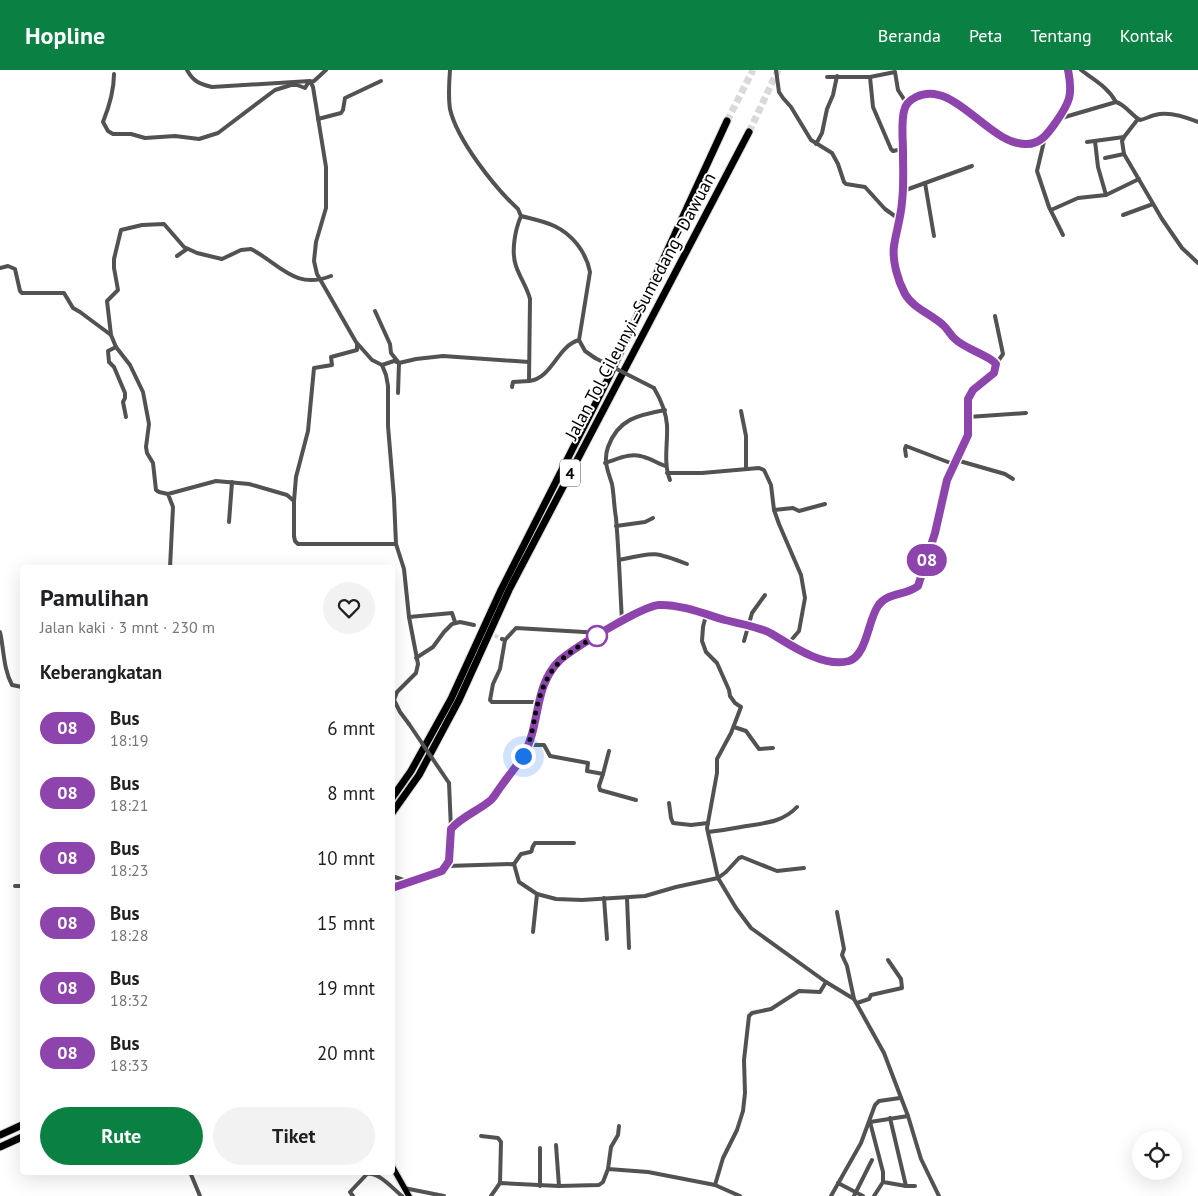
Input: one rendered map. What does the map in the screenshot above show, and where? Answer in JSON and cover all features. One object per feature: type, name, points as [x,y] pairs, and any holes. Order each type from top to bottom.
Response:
[{"type":"highway","name":"Jalan Tol Cileunyi–Sumedang–Dawuan","points":[[395,794],[411,771],[451,699],[501,590],[609,377],[727,122]]},
{"type":"highway","name":"Jalan Tol Cileunyi–Sumedang–Dawuan","points":[[395,809],[419,774],[459,700],[509,590],[749,132]]},
{"type":"highway","points":[[0,1135],[20,1126]]},
{"type":"highway","points":[[0,1146],[20,1138]]},
{"type":"main road","points":[[395,887],[442,871],[447,866],[450,856],[451,829],[493,798],[521,760],[529,745],[538,702],[546,680],[560,661],[644,608],[671,605],[769,632],[787,645],[808,654],[830,661],[846,662],[858,656],[880,602],[889,597],[911,591],[918,586],[935,533],[945,486],[954,462],[968,435],[968,402],[970,395],[977,386],[994,373],[996,364],[993,359],[962,345],[953,338],[942,323],[916,306],[906,295],[895,264],[894,253],[903,191],[904,112],[907,104],[921,95],[937,95],[958,104],[998,133],[1016,142],[1032,143],[1045,137],[1070,98],[1068,70]]},
{"type":"main road","points":[[395,1172],[406,1196]]},
{"type":"street","points":[[187,70],[193,80],[201,85],[212,87],[310,81],[326,70]]},
{"type":"street","points":[[450,70],[448,90],[450,110],[460,136],[484,170],[518,209],[521,216],[514,250],[515,265],[530,299],[529,382]]},
{"type":"street","points":[[776,70],[779,92],[791,107],[807,134],[816,144],[832,154],[838,164],[845,184],[865,187],[885,209],[899,219]]},
{"type":"street","points":[[1081,70],[1112,94],[1116,102],[1138,119],[1143,120],[1156,114],[1164,113],[1189,118],[1198,122]]},
{"type":"street","points":[[827,77],[870,77],[895,72],[898,90],[907,104]]},
{"type":"street","points":[[114,74],[114,85],[109,110],[103,122],[106,128],[114,134],[131,134],[153,138],[175,136],[199,139],[211,137],[241,117],[275,90],[292,85],[300,85],[306,88],[310,81]]},
{"type":"street","points":[[816,144],[822,133],[837,76]]},
{"type":"street","points":[[870,77],[873,107],[891,149],[903,149]]},
{"type":"street","points":[[310,81],[313,87],[326,167],[326,208],[316,242],[314,261],[321,280],[356,342],[372,360],[382,365],[388,386],[388,426],[396,544],[404,569],[409,617],[418,669],[395,695]]},
{"type":"street","points":[[318,119],[341,113],[345,98],[381,81]]},
{"type":"street","points":[[1058,119],[1116,102]]},
{"type":"street","points":[[1138,119],[1124,137],[1122,142],[1124,154],[1153,204],[1182,248],[1198,263]]},
{"type":"street","points":[[1045,137],[1037,171],[1062,235]]},
{"type":"street","points":[[1087,142],[1124,137]]},
{"type":"street","points":[[1095,141],[1098,167],[1106,195]]},
{"type":"street","points":[[1105,158],[1124,154]]},
{"type":"street","points":[[903,191],[972,166]]},
{"type":"street","points":[[1051,210],[1078,198],[1106,195],[1139,178]]},
{"type":"street","points":[[925,183],[934,236]]},
{"type":"street","points":[[1123,215],[1153,204]]},
{"type":"street","points":[[521,216],[552,224],[564,230],[589,263],[590,272],[579,340],[585,351],[595,358],[654,388],[664,410],[667,424],[666,466],[670,480]]},
{"type":"street","points":[[294,501],[287,495],[249,484],[232,482],[216,481],[168,494],[156,490],[153,463],[147,454],[146,447],[149,424],[143,392],[130,365],[116,347],[111,335],[107,301],[118,290],[114,259],[121,230],[142,224],[164,224],[173,236],[187,249],[197,253],[222,259],[241,250],[251,249],[297,278],[307,281],[321,280],[331,276]]},
{"type":"street","points":[[177,256],[187,249]]},
{"type":"street","points":[[0,268],[8,266],[14,269],[22,294],[64,293],[74,309],[111,335]]},
{"type":"street","points":[[375,311],[390,344],[391,353],[399,363],[398,393]]},
{"type":"street","points":[[995,316],[1003,354],[996,364]]},
{"type":"street","points":[[512,387],[513,382],[529,382],[543,375],[566,348],[579,340]]},
{"type":"street","points":[[356,342],[358,350],[332,356],[332,365],[314,368],[308,431],[296,477],[294,501],[295,542],[298,544],[396,544]]},
{"type":"street","points":[[116,347],[108,351],[107,358],[110,365],[114,367],[123,388],[126,417]]},
{"type":"street","points":[[382,365],[394,361],[399,363],[443,356],[529,362]]},
{"type":"street","points":[[622,621],[619,560],[612,486],[605,463],[607,448],[617,431],[627,421],[645,414],[664,410]]},
{"type":"street","points":[[741,411],[746,436],[746,469]]},
{"type":"street","points":[[968,418],[1026,413]]},
{"type":"street","points":[[906,456],[904,449],[906,446],[954,462],[1005,474],[1014,479]]},
{"type":"street","points":[[605,463],[633,454],[666,466]]},
{"type":"street","points":[[667,473],[702,473],[758,468],[766,472],[771,485],[774,510],[801,575],[805,598],[799,631],[787,645]]},
{"type":"street","points":[[229,522],[232,482]]},
{"type":"street","points":[[168,494],[173,508],[170,565]]},
{"type":"street","points":[[774,510],[793,508],[799,511],[826,504]]},
{"type":"street","points":[[616,526],[645,522],[653,518]]},
{"type":"street","points":[[619,560],[645,553],[654,553],[688,564]]},
{"type":"street","points":[[744,641],[755,608],[765,595]]},
{"type":"street","points":[[409,617],[452,613],[456,622]]},
{"type":"street","points":[[706,615],[702,627],[702,641],[706,652],[717,663],[730,696],[741,707],[734,727],[717,759],[717,773],[708,823],[708,832],[718,878],[736,908],[751,928],[826,982],[856,1001],[869,999],[871,996],[902,988],[901,979],[888,960]]},
{"type":"street","points":[[416,658],[433,647],[444,632],[456,622],[474,625]]},
{"type":"street","points":[[538,702],[492,702],[490,700],[493,684],[500,669],[504,640],[516,628],[602,633]]},
{"type":"street","points":[[0,632],[5,670],[12,685],[20,687]]},
{"type":"street","points":[[395,703],[449,783],[451,829]]},
{"type":"street","points":[[734,727],[746,731],[759,749],[773,748]]},
{"type":"street","points":[[529,745],[544,745],[550,756],[588,763],[587,771],[603,774]]},
{"type":"street","points":[[609,751],[599,786],[600,790],[636,800]]},
{"type":"street","points":[[669,803],[671,818],[675,824],[708,823]]},
{"type":"street","points":[[708,832],[724,831],[780,820],[797,806]]},
{"type":"street","points":[[514,864],[521,854],[530,853],[535,843],[574,843]]},
{"type":"street","points":[[514,864],[519,882],[537,894],[556,899],[582,900],[645,896],[718,878],[742,857],[777,871],[804,868]]},
{"type":"street","points":[[447,866],[514,864]]},
{"type":"street","points":[[395,877],[410,882]]},
{"type":"street","points":[[15,886],[20,886]]},
{"type":"street","points":[[533,932],[537,894]]},
{"type":"street","points":[[604,898],[607,939]]},
{"type":"street","points":[[627,898],[628,948]]},
{"type":"street","points":[[837,912],[844,951],[842,955],[847,966],[856,1001],[884,1053],[908,1116],[921,1158],[939,1196]]},
{"type":"street","points":[[715,1185],[723,1158],[737,1130],[743,1111],[745,1099],[744,1060],[749,1016],[752,1013],[771,1009],[799,991],[820,992],[826,982]]},
{"type":"street","points":[[831,1196],[861,1143],[878,1102],[900,1098]]},
{"type":"street","points":[[870,1122],[908,1116]]},
{"type":"street","points":[[890,1118],[906,1186]]},
{"type":"street","points":[[870,1122],[883,1172],[883,1182],[874,1196]]},
{"type":"street","points":[[500,1184],[540,1186],[599,1185],[603,1182],[608,1169],[612,1147],[618,1135],[618,1126]]},
{"type":"street","points":[[481,1136],[498,1138],[501,1142],[500,1184],[491,1196]]},
{"type":"street","points":[[556,1145],[559,1186]]},
{"type":"street","points":[[540,1148],[540,1186]]},
{"type":"street","points":[[855,1194],[872,1160]]},
{"type":"street","points":[[608,1169],[648,1172],[715,1185],[740,1196]]},
{"type":"street","points":[[191,1175],[200,1196]]},
{"type":"street","points":[[353,1196],[350,1192],[365,1175]]},
{"type":"street","points":[[374,1175],[406,1196]]},
{"type":"street","points":[[883,1182],[915,1186]]},
{"type":"street","points":[[838,1183],[855,1194],[863,1196]]},
{"type":"street","points":[[404,1188],[444,1196]]},
{"type":"tunnel","points":[[727,121],[753,70]]},
{"type":"tunnel","points":[[749,132],[778,70]]},
{"type":"tunnel","points":[[489,633],[502,639]]},
{"type":"bus line","name":"08","points":[[395,887],[438,873],[447,866],[450,856],[451,829],[493,798],[518,764],[529,745],[541,692],[548,675],[560,661],[580,646],[638,611],[649,606],[671,605],[763,630],[795,649],[830,661],[846,662],[858,656],[880,602],[889,597],[911,591],[918,586],[935,533],[947,480],[968,435],[968,399],[973,390],[994,373],[996,364],[993,359],[971,350],[953,338],[942,323],[916,306],[906,295],[900,281],[895,264],[894,244],[902,198],[905,108],[910,101],[921,95],[937,95],[958,104],[1006,138],[1022,144],[1037,142],[1045,137],[1069,102],[1071,91],[1068,70]]},
{"type":"route","points":[[523,756],[529,745],[541,692],[548,675],[560,661],[597,636]]}]
